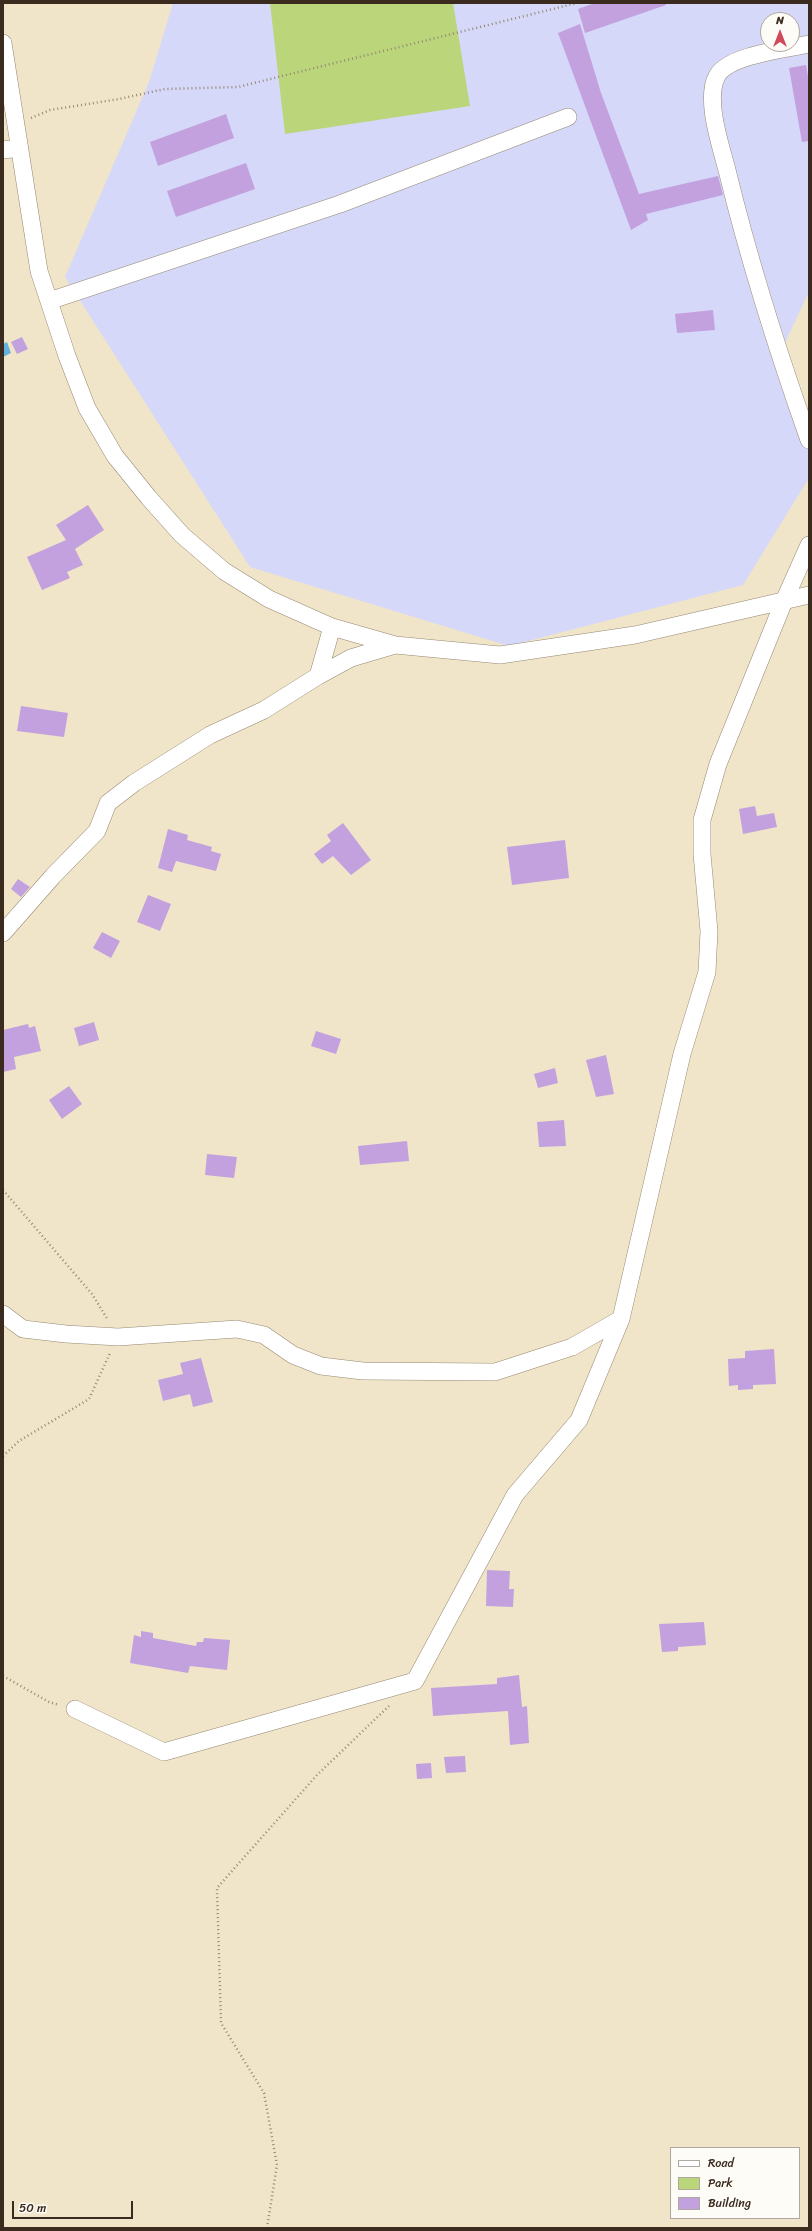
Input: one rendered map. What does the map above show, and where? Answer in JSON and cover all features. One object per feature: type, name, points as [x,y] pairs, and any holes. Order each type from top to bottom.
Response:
[{"type":"street","points":[[3,43],[16,125],[11,149],[40,271],[67,356],[87,408],[116,456],[149,498],[182,535],[224,571],[269,599],[332,627],[395,645],[500,655],[635,635],[809,595]]},
{"type":"street","points":[[809,44],[739,60],[726,66],[717,76],[713,88],[714,114],[747,252],[809,440]]},
{"type":"street","points":[[49,301],[340,204],[568,116]]},
{"type":"street","points":[[75,1709],[164,1752],[415,1681],[515,1495],[579,1420],[621,1319],[682,1054],[707,972],[709,931],[702,854],[702,820],[718,764],[784,601],[809,546]]},
{"type":"street","points":[[318,676],[332,627]]},
{"type":"street","points":[[3,933],[53,876],[97,831],[108,803],[134,783],[210,735],[264,710],[318,676],[351,658],[395,645]]},
{"type":"street","points":[[3,1314],[23,1329],[66,1334],[118,1337],[237,1329],[264,1335],[293,1355],[321,1366],[356,1370],[495,1372],[572,1347],[621,1319]]},
{"type":"path","points":[[16,125],[50,110],[119,99],[165,89],[238,86],[577,3]]},
{"type":"path","points":[[3,1676],[49,1702],[75,1709]]},
{"type":"path","points":[[267,2228],[277,2165],[264,2093],[221,2023],[217,1888],[317,1775],[394,1702]]},
{"type":"shaded area","points":[[173,3],[809,3],[809,292],[782,349],[809,421],[809,478],[743,585],[509,646],[250,567],[65,277],[149,82]]},
{"type":"green space","points":[[270,3],[453,3],[470,106],[285,134]]},
{"type":"water","points":[[7,342],[11,353],[3,357],[3,344]]},
{"type":"building","points":[[595,3],[666,3],[666,5],[585,33],[578,9]]},
{"type":"building","points":[[580,24],[601,93],[639,194],[718,176],[723,195],[646,214],[648,220],[631,230],[558,33]]},
{"type":"building","points":[[806,65],[809,83],[809,141],[802,142],[789,68]]},
{"type":"building","points":[[226,114],[234,138],[158,166],[150,142]]},
{"type":"building","points":[[246,163],[255,189],[176,217],[167,191]]},
{"type":"building","points":[[713,310],[715,330],[677,333],[675,314]]},
{"type":"building","points":[[22,337],[28,349],[17,354],[11,342]]},
{"type":"building","points":[[88,505],[104,530],[75,549],[83,565],[67,572],[70,578],[42,590],[27,557],[66,540],[56,525]]},
{"type":"building","points":[[21,706],[68,713],[64,737],[17,731]]},
{"type":"building","points":[[755,806],[757,816],[774,813],[777,827],[743,834],[739,809]]},
{"type":"building","points":[[343,823],[371,860],[351,875],[333,856],[322,864],[314,854],[331,841],[327,835]]},
{"type":"building","points":[[168,829],[188,835],[187,840],[212,847],[211,851],[221,854],[216,871],[176,861],[172,872],[158,868]]},
{"type":"building","points":[[565,840],[569,878],[512,885],[507,847]]},
{"type":"building","points":[[18,879],[30,887],[21,897],[11,889]]},
{"type":"building","points":[[148,895],[171,904],[160,931],[137,922]]},
{"type":"building","points":[[102,932],[120,941],[111,958],[93,948]]},
{"type":"building","points":[[94,1022],[99,1040],[79,1046],[74,1028]]},
{"type":"building","points":[[28,1024],[29,1028],[35,1026],[41,1051],[14,1057],[16,1069],[3,1072],[3,1030]]},
{"type":"building","points":[[316,1031],[341,1039],[336,1054],[311,1046]]},
{"type":"building","points":[[606,1055],[614,1094],[596,1097],[586,1060]]},
{"type":"building","points":[[555,1068],[558,1083],[538,1088],[534,1074]]},
{"type":"building","points":[[69,1086],[82,1104],[62,1119],[49,1100]]},
{"type":"building","points":[[564,1120],[566,1146],[539,1147],[537,1122]]},
{"type":"building","points":[[407,1141],[409,1161],[360,1165],[358,1146]]},
{"type":"building","points":[[207,1154],[237,1157],[234,1178],[205,1175]]},
{"type":"building","points":[[774,1349],[776,1384],[753,1385],[753,1389],[738,1390],[738,1385],[729,1386],[728,1359],[745,1358],[745,1351]]},
{"type":"building","points":[[201,1358],[213,1402],[193,1407],[190,1394],[163,1401],[158,1380],[183,1374],[180,1363]]},
{"type":"building","points":[[487,1570],[510,1571],[509,1589],[514,1589],[513,1607],[486,1606]]},
{"type":"building","points":[[704,1622],[706,1645],[678,1647],[678,1651],[662,1652],[659,1624]]},
{"type":"building","points":[[141,1631],[153,1633],[153,1638],[196,1646],[197,1642],[203,1642],[204,1638],[230,1640],[227,1670],[190,1666],[188,1673],[130,1663],[134,1635],[141,1637]]},
{"type":"building","points":[[519,1675],[522,1707],[527,1706],[529,1743],[510,1745],[508,1711],[433,1716],[431,1688],[497,1684],[497,1678]]},
{"type":"building","points":[[465,1756],[466,1772],[446,1773],[444,1757]]},
{"type":"building","points":[[431,1763],[432,1778],[417,1779],[416,1764]]}]
